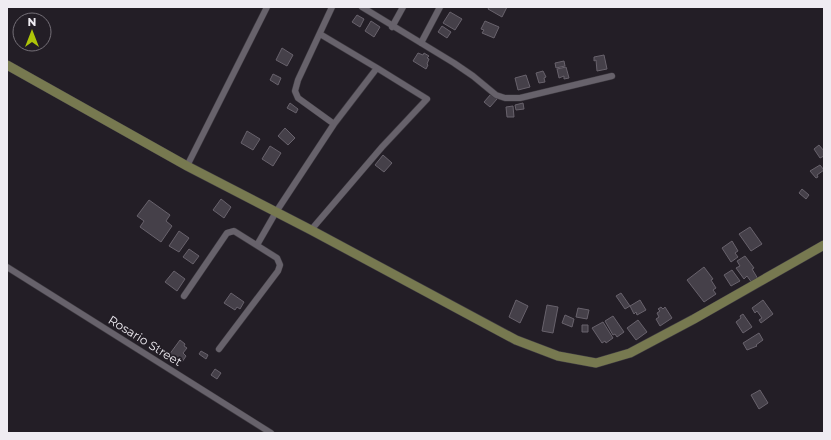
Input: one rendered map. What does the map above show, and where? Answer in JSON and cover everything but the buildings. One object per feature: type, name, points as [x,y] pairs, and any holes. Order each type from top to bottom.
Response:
[{"type":"street","points":[[187,166],[267,7]]},
{"type":"street","points":[[332,7],[298,80],[295,91],[298,98],[334,124]]},
{"type":"street","points":[[362,7],[369,9],[392,27],[473,76],[496,95],[505,98],[520,98],[612,76]]},
{"type":"street","points":[[392,27],[403,7]]},
{"type":"street","points":[[420,43],[440,7]]},
{"type":"street","points":[[311,230],[382,147],[427,99],[320,34]]},
{"type":"street","points":[[7,65],[187,166],[311,230],[516,340],[558,356],[596,363],[630,353],[694,319],[824,245]]},
{"type":"street","points":[[257,245],[276,212],[334,124],[377,68]]},
{"type":"street","points":[[184,296],[227,233],[234,231],[277,258],[280,264],[278,271],[219,349]]},
{"type":"street","name":"Rosario Street","points":[[7,267],[271,433]]}]
